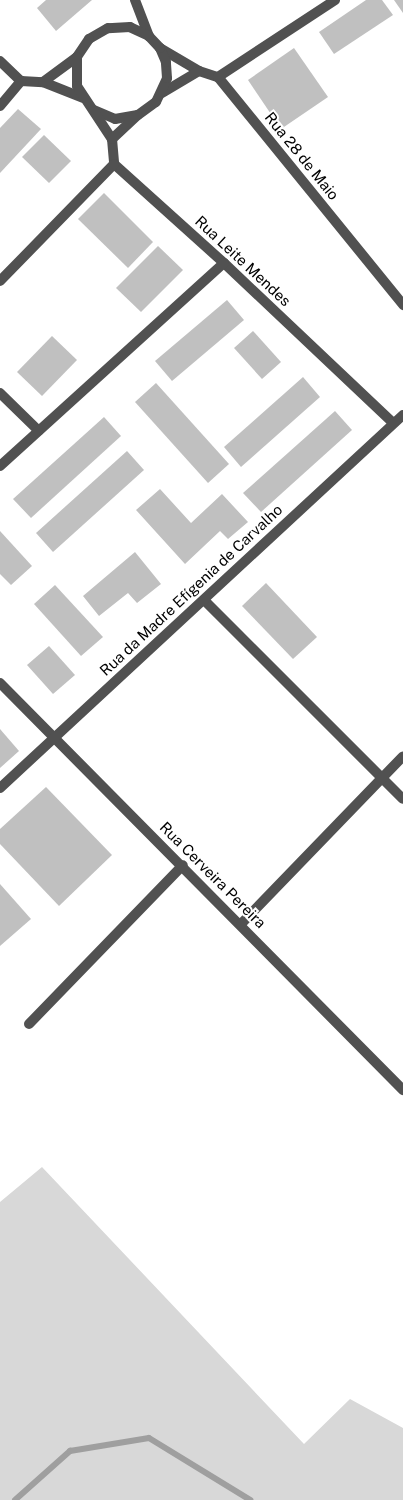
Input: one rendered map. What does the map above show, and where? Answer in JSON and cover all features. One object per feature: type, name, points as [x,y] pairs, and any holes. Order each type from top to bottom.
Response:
[{"type":"street","points":[[135,0],[149,36],[160,48],[199,71],[218,77],[335,0]]},
{"type":"street","points":[[43,82],[77,57],[89,39],[108,28],[130,28],[149,36]]},
{"type":"street","points":[[112,139],[138,115],[156,102],[162,92],[166,78],[166,62],[160,48]]},
{"type":"street","points":[[0,281],[114,164],[112,139],[94,110],[83,98],[77,86],[77,57]]},
{"type":"street","points":[[0,61],[21,81],[43,82],[83,98]]},
{"type":"street","points":[[162,92],[199,71]]},
{"type":"street","name":"Rua 28 de Maio","points":[[218,77],[403,305]]},
{"type":"street","points":[[0,106],[21,81]]},
{"type":"street","points":[[94,110],[115,119],[138,115]]},
{"type":"street","name":"Rua Leite Mendes","points":[[114,164],[224,263],[393,423]]},
{"type":"street","points":[[0,466],[224,263]]},
{"type":"street","points":[[0,393],[39,431]]},
{"type":"street","name":"Rua da Madre Efígenia de Carvalho","points":[[0,788],[403,415]]},
{"type":"street","points":[[204,600],[403,799]]},
{"type":"street","name":"Rua Cerveira Pereira","points":[[0,682],[403,1090]]},
{"type":"street","points":[[241,924],[403,756]]},
{"type":"street","points":[[29,1024],[182,865]]},
{"type":"shaded area","points":[[42,1167],[304,1444],[350,1399],[403,1428],[403,1500],[0,1500],[0,1202]]},
{"type":"building","points":[[46,0],[92,0],[56,31],[37,8]]},
{"type":"building","points":[[366,0],[382,0],[393,15],[334,54],[319,32]]},
{"type":"building","points":[[394,0],[403,0],[403,13]]},
{"type":"building","points":[[294,48],[328,97],[281,129],[248,80]]},
{"type":"building","points":[[18,109],[41,129],[0,173],[0,128]]},
{"type":"building","points":[[44,135],[71,161],[49,183],[22,157]]},
{"type":"building","points":[[104,193],[153,242],[128,268],[78,219]]},
{"type":"building","points":[[158,246],[183,270],[141,312],[116,288]]},
{"type":"building","points":[[227,300],[244,320],[172,381],[155,361]]},
{"type":"building","points":[[253,331],[281,362],[262,379],[234,348]]},
{"type":"building","points":[[52,336],[77,360],[42,396],[17,372]]},
{"type":"building","points":[[303,377],[320,397],[241,467],[224,447]]},
{"type":"building","points":[[156,383],[229,464],[208,483],[135,402]]},
{"type":"building","points":[[335,411],[352,430],[261,512],[243,493]]},
{"type":"building","points":[[104,417],[121,436],[31,518],[13,499]]},
{"type":"building","points":[[127,451],[144,470],[53,552],[36,533]]},
{"type":"building","points":[[160,489],[191,523],[222,494],[248,522],[228,539],[220,531],[185,564],[136,510]]},
{"type":"building","points":[[0,531],[32,566],[11,585],[0,574]]},
{"type":"building","points":[[135,552],[161,584],[137,603],[128,593],[99,616],[83,596]]},
{"type":"building","points":[[266,583],[317,637],[293,659],[242,606]]},
{"type":"building","points":[[55,585],[103,637],[81,656],[34,604]]},
{"type":"building","points":[[49,646],[75,675],[53,694],[27,665]]},
{"type":"building","points":[[0,729],[19,751],[0,768]]},
{"type":"building","points":[[46,787],[112,855],[59,906],[0,844],[0,829]]},
{"type":"building","points":[[0,884],[31,919],[0,946]]},
{"type":"waterway","points":[[15,1500],[70,1451],[149,1438],[250,1500]]}]
